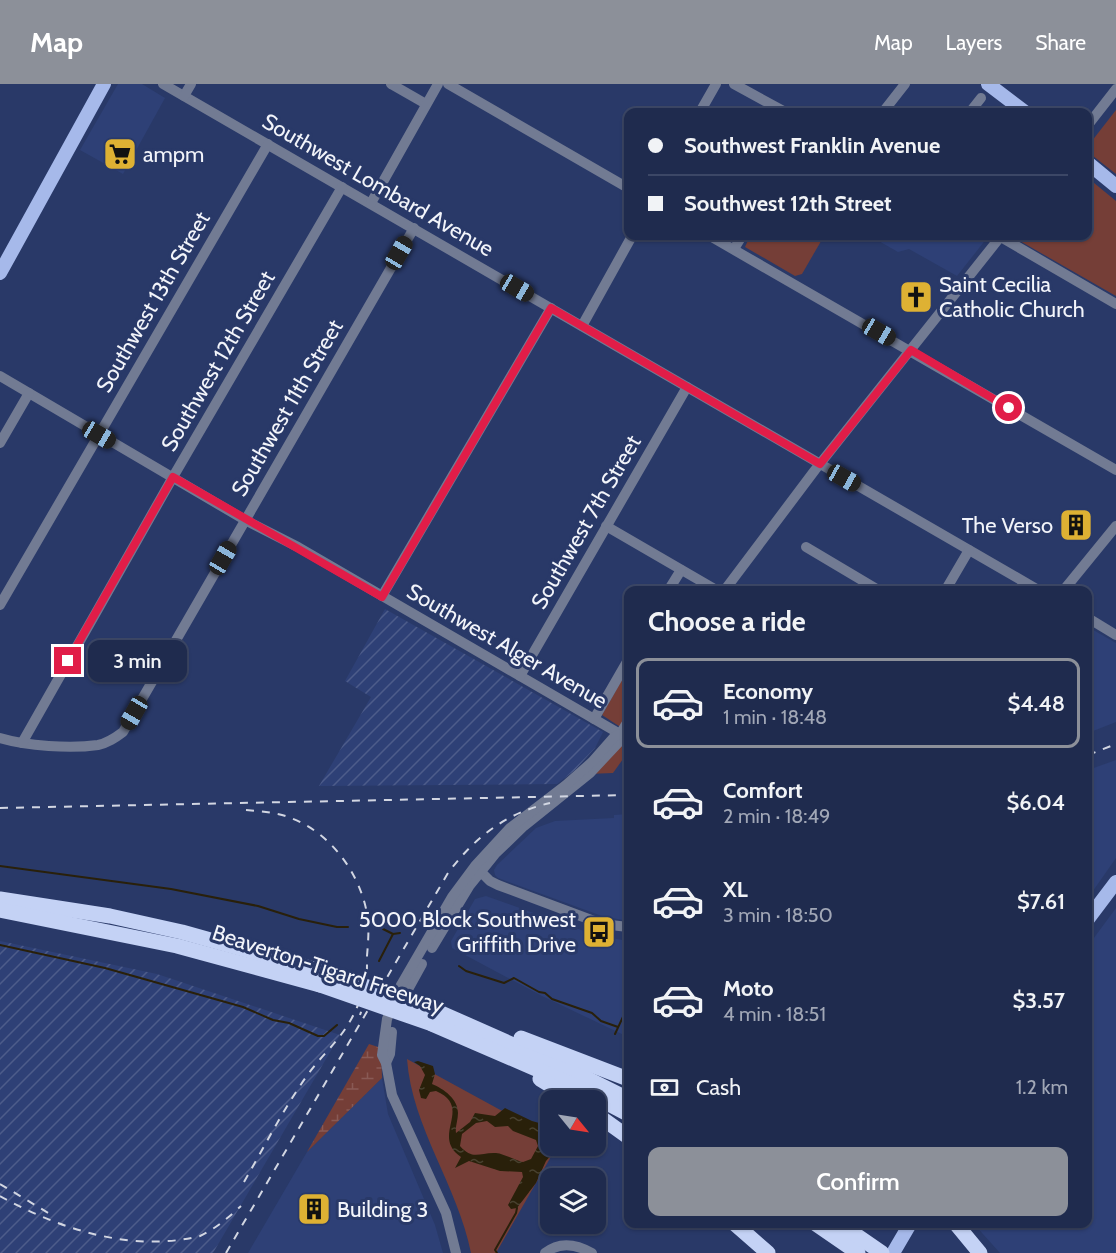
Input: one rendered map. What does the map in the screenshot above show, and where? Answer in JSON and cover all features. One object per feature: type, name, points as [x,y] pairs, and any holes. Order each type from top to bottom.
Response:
[{"type":"highway","points":[[0,888],[23,896],[38,905]]},
{"type":"highway","name":"Beaverton-Tigard Freeway","points":[[0,899],[110,916],[182,932],[324,979],[436,1018],[624,1112]]},
{"type":"highway","name":"Beaverton-Tigard Freeway","points":[[5,914],[105,930],[324,979]]},
{"type":"highway","name":"Beaverton-Tigard Freeway","points":[[436,1018],[458,1020],[624,1097]]},
{"type":"highway","points":[[458,1020],[479,1023],[624,1077]]},
{"type":"highway","points":[[524,1062],[533,1075],[558,1090]]},
{"type":"highway","points":[[606,1121],[624,1134]]},
{"type":"highway","points":[[740,1228],[768,1253]]},
{"type":"highway","points":[[824,1228],[863,1248],[882,1253]]},
{"type":"highway","points":[[844,1228],[863,1248]]},
{"type":"highway","points":[[959,1228],[980,1253]]},
{"type":"main road","points":[[0,273],[105,84]]},
{"type":"main road","points":[[988,84],[1020,108]]},
{"type":"main road","points":[[1092,166],[1116,186]]},
{"type":"main road","points":[[1092,914],[1116,882]]},
{"type":"main road","points":[[893,1253],[908,1228]]},
{"type":"street","name":"Southwest Lombard Avenue","points":[[163,84],[1031,586]]},
{"type":"street","points":[[184,96],[191,84]]},
{"type":"street","points":[[391,84],[426,104]]},
{"type":"street","points":[[371,203],[438,84]]},
{"type":"street","points":[[448,84],[624,186]]},
{"type":"street","points":[[702,108],[716,84]]},
{"type":"street","points":[[734,84],[778,108]]},
{"type":"street","points":[[886,108],[905,84]]},
{"type":"street","points":[[1092,120],[1116,89]]},
{"type":"street","points":[[973,108],[981,98]]},
{"type":"street","name":"Southwest 13th Street","points":[[0,605],[268,144]]},
{"type":"street","name":"Southwest 12th Street","points":[[22,743],[173,477],[342,187]]},
{"type":"street","name":"Southwest 11th Street","points":[[22,743],[38,746],[98,745],[110,741],[123,732],[414,228]]},
{"type":"street","points":[[582,326],[630,240]]},
{"type":"street","points":[[717,240],[1116,470]]},
{"type":"street","points":[[734,249],[739,240]]},
{"type":"street","points":[[728,586],[820,464],[997,240]]},
{"type":"street","points":[[1007,240],[1116,304]]},
{"type":"street","points":[[382,597],[551,308]]},
{"type":"street","name":"Southwest Alger Avenue","points":[[0,376],[245,520],[298,547],[620,734]]},
{"type":"street","name":"Southwest 7th Street","points":[[520,676],[687,387]]},
{"type":"street","points":[[0,443],[29,393]]},
{"type":"street","points":[[606,526],[709,586]]},
{"type":"street","points":[[1067,586],[1115,530]]},
{"type":"street","points":[[806,547],[872,586]]},
{"type":"street","points":[[948,586],[969,550]]},
{"type":"street","points":[[671,586],[681,570]]},
{"type":"street","points":[[1092,620],[1116,635]]},
{"type":"street","points":[[594,719],[624,667]]},
{"type":"street","points":[[456,1253],[446,1214],[395,1106],[389,1085],[386,1063],[382,1055],[385,1031],[396,996],[452,897],[478,868],[524,826],[591,773],[619,742],[624,728]]},
{"type":"street","points":[[0,738],[22,743]]},
{"type":"street","points":[[478,868],[492,883],[602,924],[624,927]]},
{"type":"street","points":[[545,1253],[558,1246],[577,1246],[588,1251]]},
{"type":"shaded area","points":[[118,84],[142,84],[165,98],[123,174],[80,150]]},
{"type":"shaded area","points":[[877,240],[985,240],[957,276],[909,249],[898,252]]},
{"type":"shaded area","points":[[385,609],[603,732],[595,748],[575,770],[557,784],[319,786],[371,697],[345,681]]},
{"type":"shaded area","points":[[1092,629],[1116,643],[1116,722],[1092,731]]},
{"type":"shaded area","points":[[1116,760],[1116,858],[1092,892],[1092,769]]},
{"type":"shaded area","points":[[624,814],[624,920],[602,916],[495,875],[494,870],[497,865],[536,828],[555,821],[614,818],[614,815]]},
{"type":"shaded area","points":[[486,896],[595,935],[624,940],[624,1035],[542,996],[452,948],[451,941],[475,899]]},
{"type":"shaded area","points":[[1116,908],[1116,1253],[1000,1253],[978,1228],[1092,1228],[1092,941]]},
{"type":"shaded area","points":[[0,941],[157,974],[340,1035],[213,1253],[0,1253]]},
{"type":"shaded area","points":[[382,1078],[388,1114],[435,1225],[443,1253],[248,1253],[307,1152]]},
{"type":"green space","points":[[1116,110],[1116,174],[1092,155],[1092,141]]},
{"type":"green space","points":[[1092,181],[1116,201],[1116,296],[1018,240],[1092,240]]},
{"type":"green space","points":[[748,240],[822,240],[802,274],[795,276],[745,247]]},
{"type":"green space","points":[[624,676],[624,729],[602,715]]},
{"type":"green space","points":[[610,736],[624,745],[624,758],[613,773],[588,774]]},
{"type":"green space","points":[[369,1044],[381,1048],[382,1078],[307,1152]]},
{"type":"green space","points":[[407,1059],[540,1132],[540,1156],[551,1156],[544,1168],[540,1168],[540,1176],[496,1253],[471,1253],[456,1204],[417,1109]]},
{"type":"water","points":[[418,1061],[433,1066],[435,1074],[432,1084],[446,1092],[456,1103],[458,1113],[456,1133],[470,1122],[475,1113],[495,1116],[505,1108],[540,1123],[540,1156],[550,1156],[543,1168],[540,1168],[536,1183],[517,1208],[511,1209],[508,1205],[523,1177],[522,1172],[500,1171],[469,1161],[455,1168],[461,1157],[451,1146],[449,1139],[451,1103],[436,1091],[430,1092],[426,1099],[421,1098],[419,1090],[425,1075],[420,1066],[414,1062]],"holes":[[[487,1121],[495,1127],[508,1126],[513,1131],[536,1140],[538,1146],[531,1159],[523,1162],[496,1153],[473,1155],[460,1146],[462,1134],[476,1123]]]},
{"type":"waterway","points":[[0,866],[171,889],[258,906],[299,919],[348,927]]},
{"type":"waterway","points":[[383,929],[393,934],[400,933]]},
{"type":"waterway","points":[[379,961],[393,934]]},
{"type":"waterway","points":[[0,945],[105,968],[243,1007],[318,1036],[324,1036],[337,1025]]},
{"type":"waterway","points":[[459,966],[466,971],[504,983],[514,978],[545,993],[552,999],[592,1013],[601,1021],[618,1027]]},
{"type":"waterway","points":[[615,1034],[624,1015]]},
{"type":"waterway","points":[[497,1253],[495,1250],[517,1208]]},
{"type":"railway","points":[[1092,753],[1116,744]]},
{"type":"railway","points":[[0,808],[624,795]]},
{"type":"railway","points":[[226,1253],[448,873],[469,848],[493,828],[519,813],[550,803]]},
{"type":"railway","points":[[246,810],[278,814],[299,821],[328,842],[350,870],[358,886],[368,920],[366,986],[360,1015]]},
{"type":"railway","points":[[244,1182],[298,1090],[347,1027],[358,1005]]},
{"type":"railway","points":[[0,1184],[50,1214]]},
{"type":"railway","points":[[0,1196],[71,1228],[122,1240],[148,1242],[174,1241],[200,1236],[221,1223],[241,1206]]},
{"type":"place","name":"ampm","points":[[120,154]]},
{"type":"place","name":"Saint Cecilia Catholic Church","points":[[916,297]]},
{"type":"place","name":"The Verso","points":[[1076,525]]},
{"type":"place","name":"5000 Block Southwest Griffith Drive","points":[[599,932]]},
{"type":"place","name":"Building 3","points":[[314,1209]]},
{"type":"route","points":[[68,661],[173,477],[382,597],[551,308],[820,464],[911,350],[1009,408]]}]
